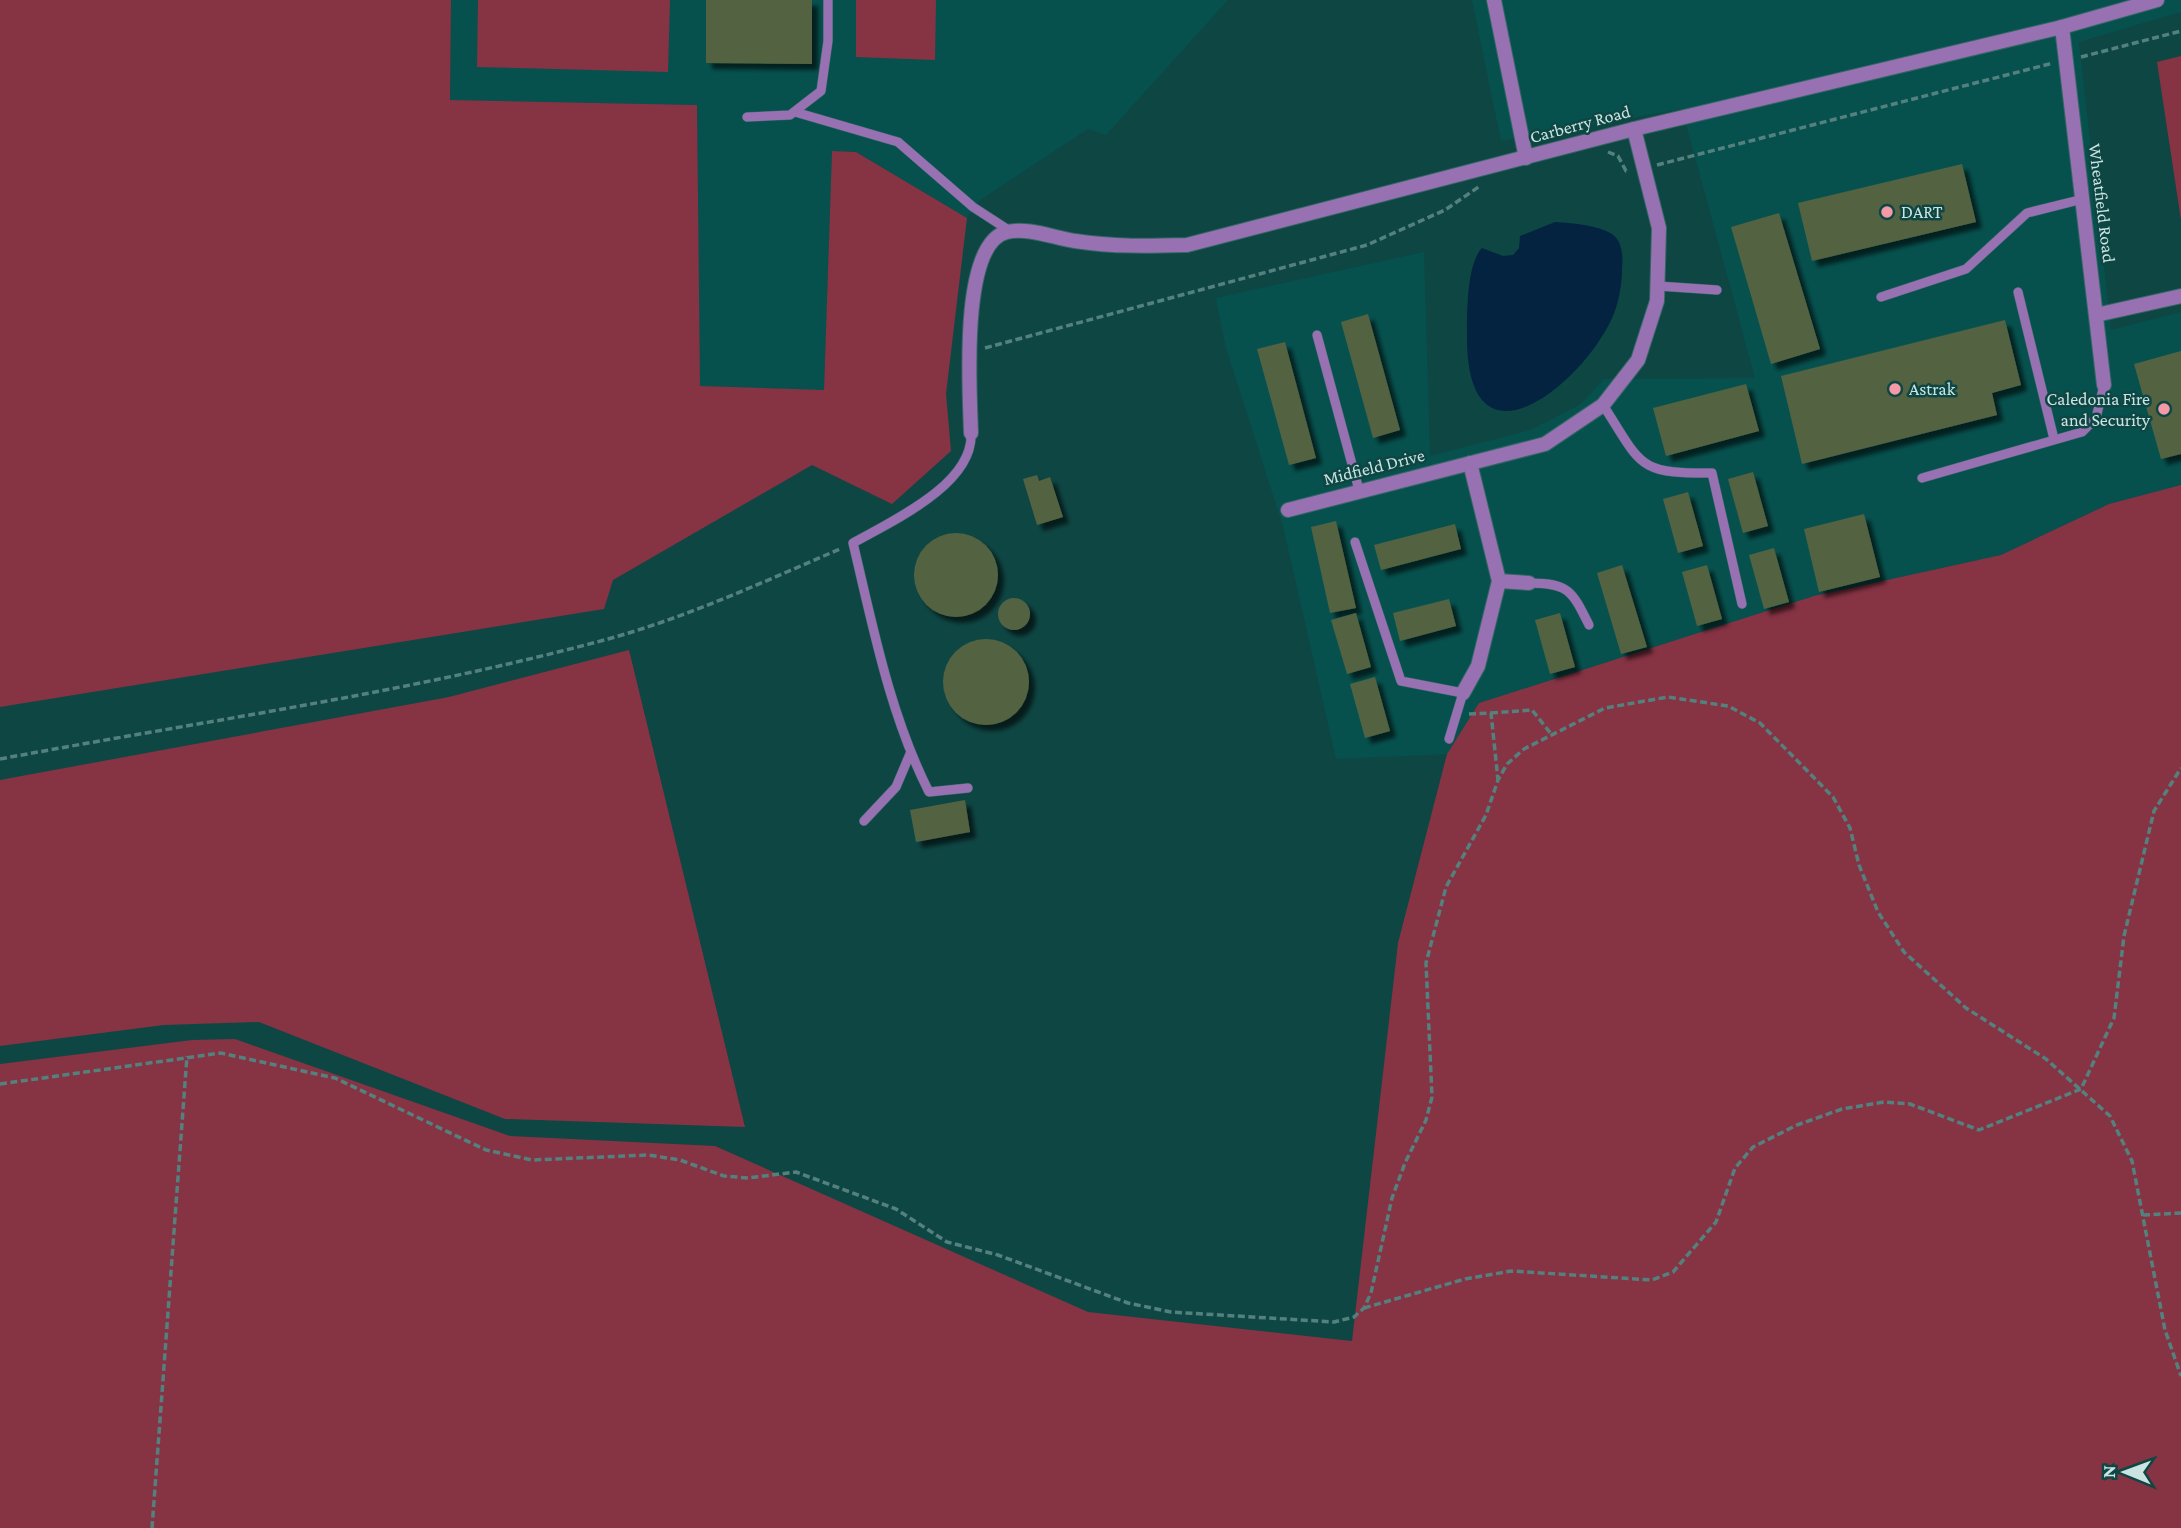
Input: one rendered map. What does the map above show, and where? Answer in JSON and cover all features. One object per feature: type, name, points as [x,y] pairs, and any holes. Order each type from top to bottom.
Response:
[{"type":"street","points":[[1494,0],[1526,158]]},
{"type":"street","name":"Carberry Road","points":[[1010,231],[1125,247],[1187,245],[1634,129],[2062,27],[2157,0]]},
{"type":"street","name":"Wheatfield Road","points":[[2062,27],[2105,384]]},
{"type":"street","name":"Midfield Drive","points":[[1288,510],[1545,444],[1603,405],[1638,360],[1657,301],[1659,228],[1634,129]]},
{"type":"street","points":[[971,433],[969,333],[979,269],[988,244],[1010,231]]},
{"type":"street","points":[[2096,315],[2181,296]]},
{"type":"street","points":[[1463,693],[1478,666],[1499,581],[1470,463]]},
{"type":"street","points":[[1499,581],[1529,583]]},
{"type":"lane","points":[[747,117],[790,115],[821,91],[828,41],[828,0]]},
{"type":"lane","points":[[795,112],[898,142],[973,207],[1010,231]]},
{"type":"lane","points":[[1881,297],[1966,269],[2027,213],[2082,199]]},
{"type":"lane","points":[[1658,286],[1717,290]]},
{"type":"lane","points":[[2018,292],[2054,439]]},
{"type":"lane","points":[[1317,335],[1359,491]]},
{"type":"lane","points":[[1922,478],[2082,432],[2096,418],[2105,384]]},
{"type":"lane","points":[[1603,405],[1640,462],[1667,474],[1712,473],[1742,604]]},
{"type":"lane","points":[[968,788],[929,792],[910,754],[879,651],[853,543],[906,513],[960,472],[972,448],[971,433]]},
{"type":"lane","points":[[1355,542],[1401,681],[1463,693],[1449,738]]},
{"type":"lane","points":[[1529,583],[1563,586],[1574,596],[1588,625]]},
{"type":"lane","points":[[864,821],[896,787],[910,754]]},
{"type":"path","points":[[1604,151],[1618,156],[1626,171],[1642,169],[2181,31]]},
{"type":"path","points":[[969,353],[1367,245],[1445,210],[1483,184]]},
{"type":"path","points":[[0,759],[346,698],[610,638],[743,591],[853,543]]},
{"type":"path","points":[[0,1084],[220,1053],[335,1078],[486,1150],[532,1160],[648,1155],[680,1160],[724,1176],[748,1178],[796,1172],[896,1209],[947,1242],[998,1255],[1128,1303],[1171,1312],[1334,1322],[1354,1317],[1364,1308],[1371,1293],[1392,1198],[1426,1120],[1432,1097],[1426,963],[1446,887],[1486,815],[1498,780],[1507,764],[1524,749],[1605,708],[1668,697],[1728,706],[1760,723],[1833,797],[1850,828],[1859,866],[1878,912],[1904,952],[1966,1008],[2046,1059],[2110,1116],[2132,1161],[2165,1329],[2181,1376]]},
{"type":"path","points":[[1456,715],[1532,710],[1552,735]]},
{"type":"path","points":[[1491,713],[1498,780]]},
{"type":"path","points":[[1364,1308],[1465,1279],[1511,1271],[1653,1280],[1673,1272],[1716,1222],[1735,1168],[1753,1147],[1797,1125],[1842,1109],[1884,1102],[1910,1104],[1979,1130],[2081,1089],[2114,1018],[2124,936],[2154,811],[2181,768]]},
{"type":"path","points":[[152,1528],[187,1056]]},
{"type":"path","points":[[2143,1214],[2181,1213]]},
{"type":"shaded area","points":[[0,0],[451,0],[450,100],[697,105],[700,386],[824,390],[832,151],[856,152],[967,218],[946,394],[951,451],[892,504],[812,465],[613,580],[604,609],[0,707]]},
{"type":"shaded area","points":[[451,0],[1228,0],[1106,135],[1088,129],[980,200],[967,218],[856,152],[832,151],[824,391],[699,386],[697,105],[450,100]]},
{"type":"shaded area","points":[[478,0],[670,0],[668,72],[477,67]]},
{"type":"shaded area","points":[[856,0],[936,0],[935,60],[856,57]]},
{"type":"shaded area","points":[[1472,0],[2181,0],[2181,12],[2079,42],[2111,330],[2181,312],[2181,485],[2109,504],[2001,555],[1814,596],[1479,703],[1447,754],[1336,759],[1283,526],[1226,348],[1216,298],[1424,252],[1430,456],[1531,430],[1581,404],[1604,379],[1755,378],[1682,109],[1501,141]]},
{"type":"shaded area","points":[[2181,56],[2181,220],[2157,62]]},
{"type":"shaded area","points":[[1555,222],[1592,227],[1616,237],[1622,250],[1618,298],[1613,316],[1598,342],[1578,367],[1555,389],[1530,405],[1506,411],[1487,404],[1473,382],[1467,331],[1468,292],[1473,266],[1482,248],[1503,256],[1513,255],[1519,248],[1520,236]]},
{"type":"shaded area","points":[[2181,485],[2181,1528],[0,1528],[0,1064],[192,1040],[235,1039],[510,1136],[715,1146],[1088,1312],[1352,1341],[1398,943],[1447,754],[1479,703],[1814,596],[2001,555],[2109,504]]},
{"type":"shaded area","points":[[629,650],[745,1127],[505,1119],[259,1022],[164,1025],[0,1046],[0,780],[449,697]]},
{"type":"building","points":[[706,0],[812,0],[812,64],[706,63]]},
{"type":"building","name":"DART","points":[[1962,164],[1976,222],[1812,261],[1798,203]]},
{"type":"building","points":[[1779,213],[1820,349],[1771,364],[1731,227]]},
{"type":"building","points":[[1368,314],[1400,430],[1373,438],[1341,322]]},
{"type":"building","name":"Astrak","points":[[2005,320],[2021,385],[1992,393],[1997,415],[1802,464],[1781,376]]},
{"type":"building","points":[[1285,342],[1316,458],[1289,465],[1257,349]]},
{"type":"building","name":"Caledonia Fire and Security","points":[[2181,351],[2181,454],[2161,459],[2134,364]]},
{"type":"building","points":[[1746,384],[1759,431],[1666,456],[1653,408]]},
{"type":"building","points":[[1753,472],[1768,526],[1743,533],[1728,479]]},
{"type":"building","points":[[1037,475],[1039,481],[1050,477],[1063,517],[1037,525],[1023,479]]},
{"type":"building","points":[[1688,492],[1703,546],[1678,553],[1663,499]]},
{"type":"building","points":[[1864,514],[1880,577],[1819,592],[1804,529]]},
{"type":"building","points":[[1336,521],[1356,608],[1330,613],[1311,527]]},
{"type":"building","points":[[1455,524],[1461,549],[1381,570],[1374,545]]},
{"type":"building","points":[[956,533],[972,536],[986,545],[995,559],[998,575],[995,591],[986,605],[972,614],[956,617],[940,614],[926,605],[917,591],[914,575],[917,559],[926,545],[940,536]]},
{"type":"building","points":[[1774,548],[1789,602],[1764,609],[1749,555]]},
{"type":"building","points":[[1622,565],[1647,647],[1621,654],[1597,573]]},
{"type":"building","points":[[1707,565],[1722,619],[1697,626],[1682,572]]},
{"type":"building","points":[[1014,598],[1026,602],[1030,614],[1026,626],[1014,630],[1002,626],[998,614],[1002,602]]},
{"type":"building","points":[[1449,599],[1456,626],[1400,641],[1393,613]]},
{"type":"building","points":[[1356,613],[1371,667],[1347,674],[1331,620]]},
{"type":"building","points":[[1560,613],[1575,667],[1550,674],[1535,620]]},
{"type":"building","points":[[986,639],[1002,643],[1016,652],[1025,666],[1029,682],[1025,698],[1016,712],[1002,721],[986,725],[970,721],[956,712],[947,698],[943,682],[947,666],[956,652],[970,643]]},
{"type":"building","points":[[1375,677],[1390,731],[1365,738],[1350,684]]},
{"type":"building","points":[[965,800],[970,832],[916,842],[910,810]]},
{"type":"place","name":"DART","points":[[1887,212]]},
{"type":"place","name":"Astrak","points":[[1895,389]]},
{"type":"place","name":"Caledonia Fire and Security","points":[[2164,409]]}]
